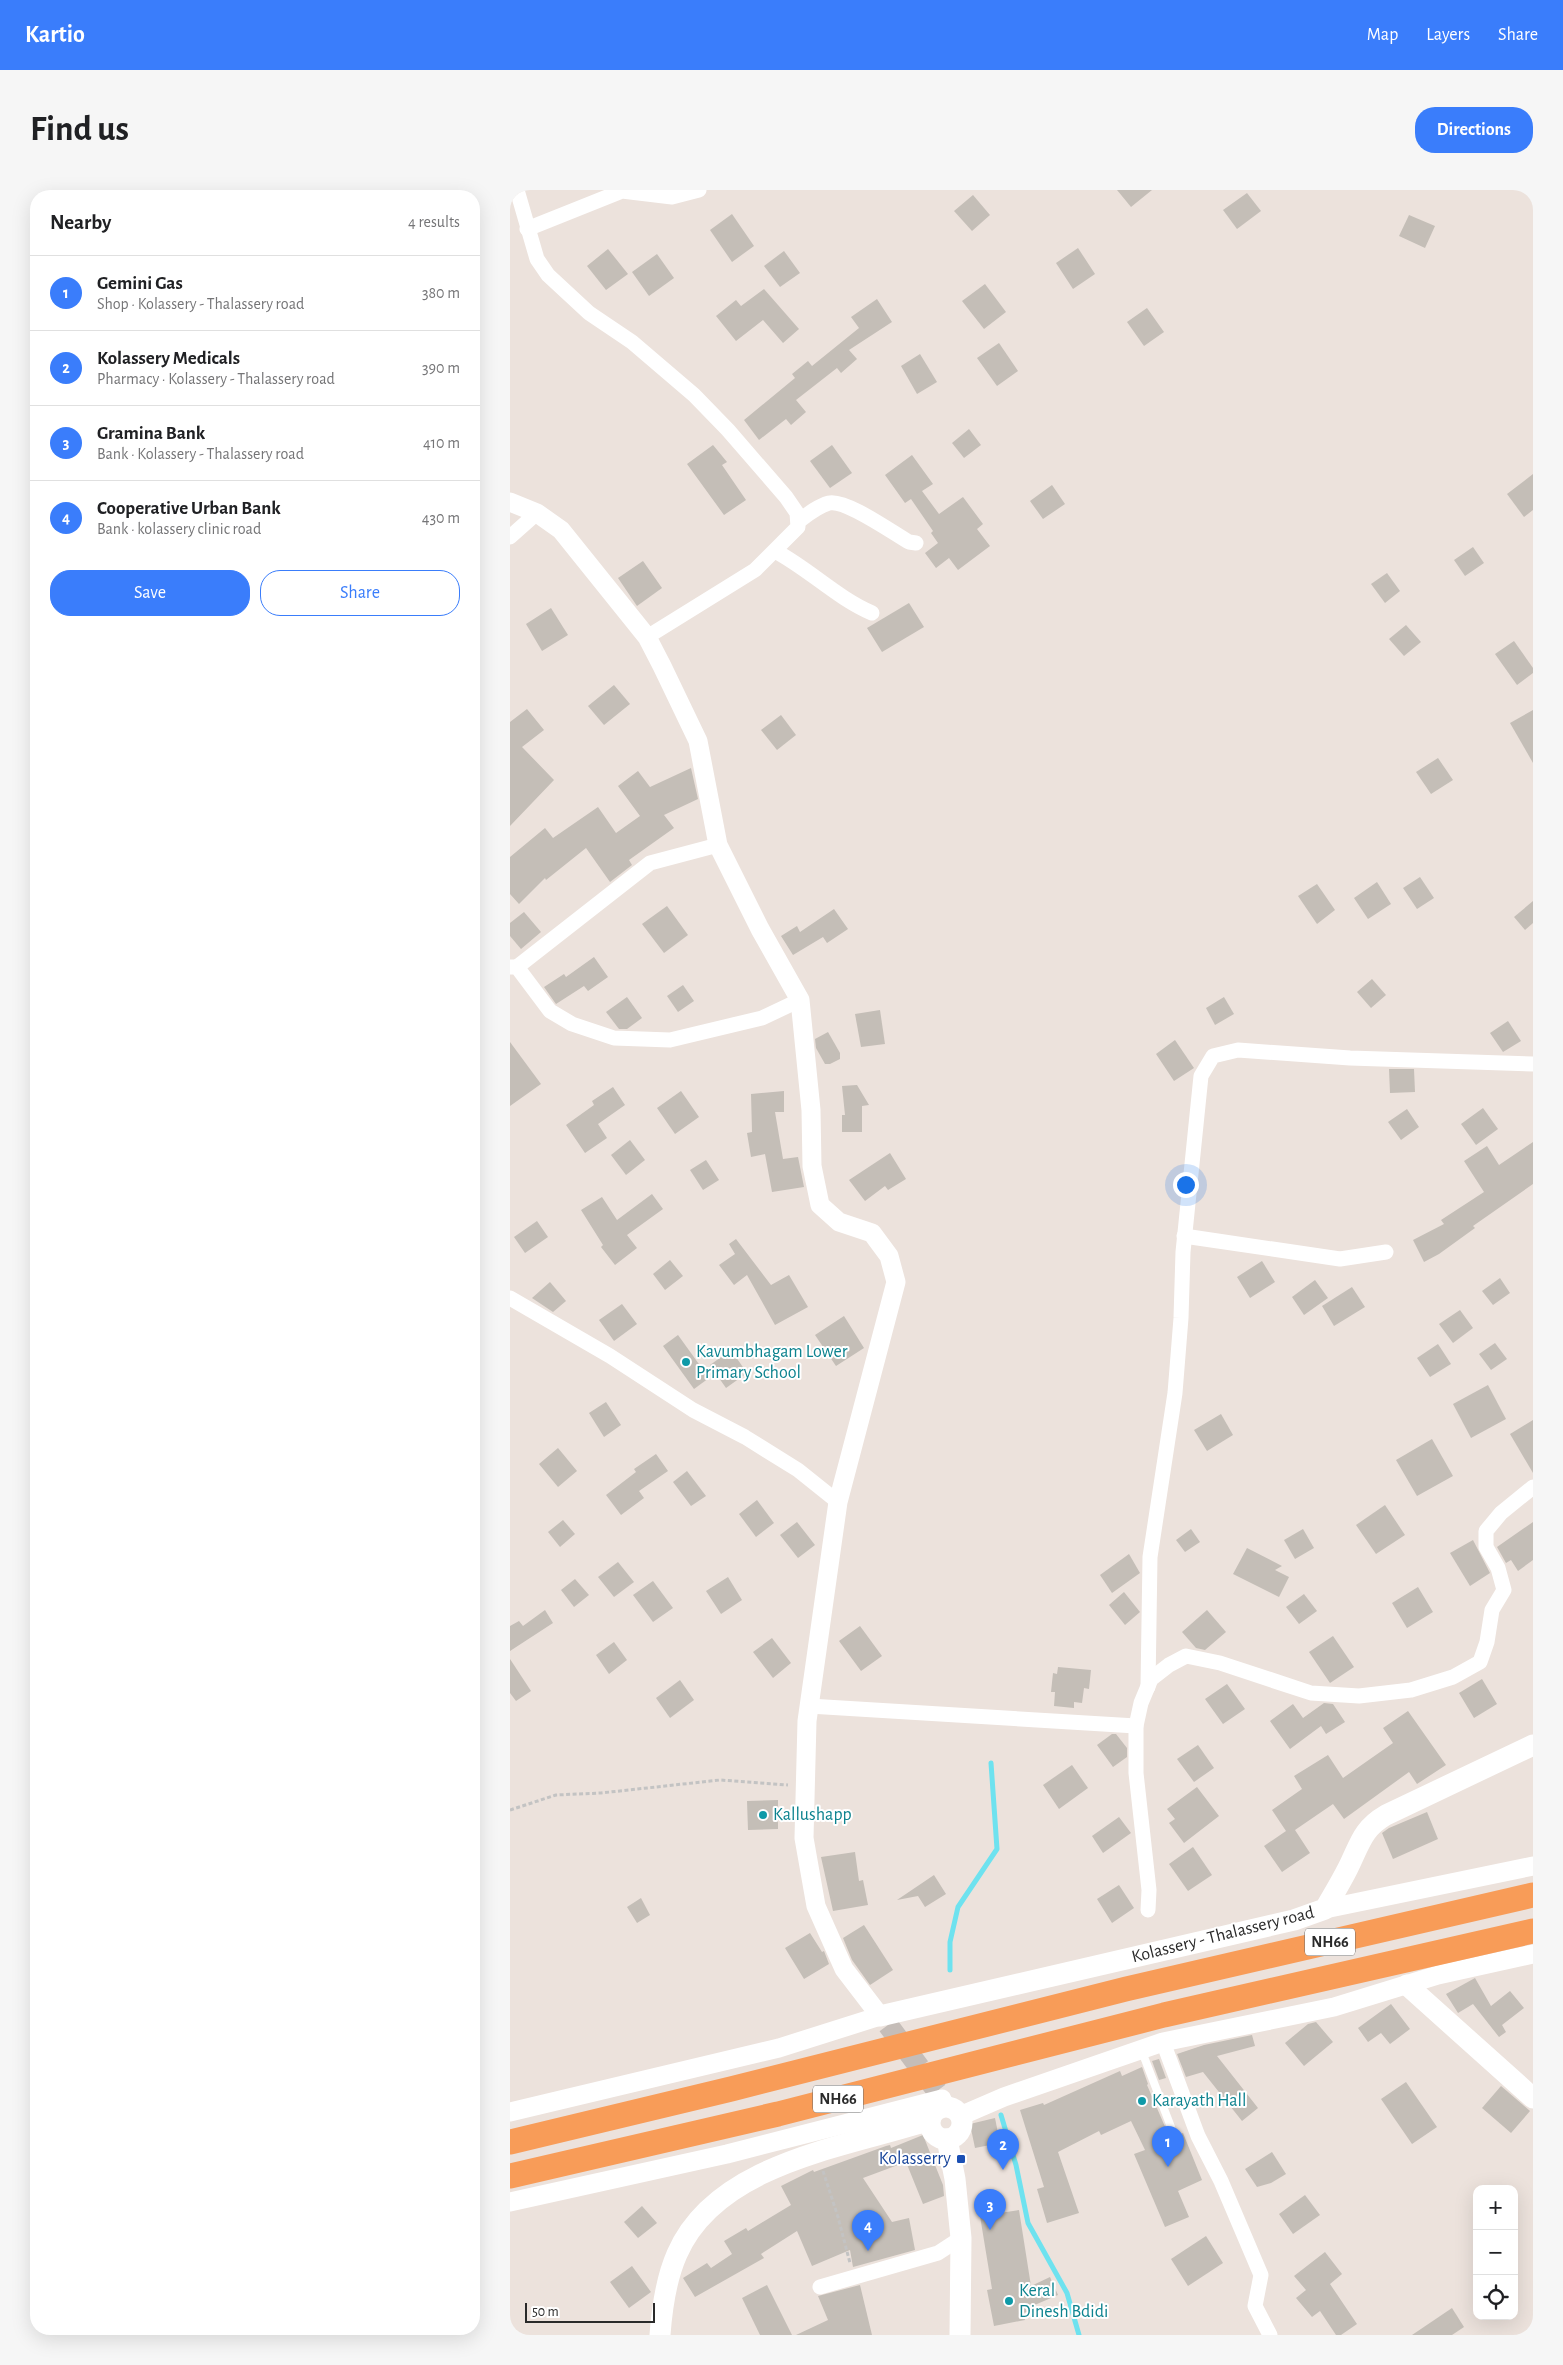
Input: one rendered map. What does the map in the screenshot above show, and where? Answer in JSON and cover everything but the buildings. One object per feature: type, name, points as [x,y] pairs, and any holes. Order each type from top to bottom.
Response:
[{"type":"highway","name":"NH66","points":[[510,2142],[731,2089],[1126,1989],[1533,1896]]},
{"type":"highway","name":"NH66","points":[[510,2176],[778,2114],[1164,2015],[1533,1930]]},
{"type":"main road","name":"Kolassery - Thalassery road","points":[[884,2021],[1294,1920],[1326,1909],[1350,1865],[1354,1850],[1372,1823],[1533,1745]]},
{"type":"main road","points":[[1407,1985],[1533,2098]]},
{"type":"main road","points":[[660,2335],[664,2295],[677,2252],[696,2222],[713,2205],[763,2172],[930,2120],[947,2103],[962,2126],[956,2135],[947,2139],[941,2138],[933,2132],[930,2120]]},
{"type":"main road","points":[[947,2139],[955,2180],[961,2238],[960,2335]]},
{"type":"street","points":[[517,190],[527,229],[538,259],[558,286],[589,313],[632,342],[694,395],[728,430],[786,496],[797,513],[798,527],[755,570],[726,590],[647,637]]},
{"type":"street","points":[[527,229],[622,191],[672,197],[699,190]]},
{"type":"street","points":[[510,502],[537,513],[561,530],[647,637],[698,741],[718,845],[760,929],[800,1000],[811,1110],[812,1166],[820,1205],[839,1222],[872,1233],[889,1256],[896,1282],[838,1502],[809,1706],[804,1838],[816,1906],[844,1969],[884,2021],[510,2112]]},
{"type":"street","points":[[799,521],[831,502],[849,507],[909,542],[916,544]]},
{"type":"street","points":[[510,537],[537,513]]},
{"type":"street","points":[[775,552],[798,563],[852,604],[872,613]]},
{"type":"street","points":[[718,845],[650,863],[513,967],[550,1011],[572,1024],[614,1038],[670,1040],[762,1018],[800,1000]]},
{"type":"street","points":[[1148,1687],[1150,1557],[1175,1393],[1184,1236],[1202,1076],[1213,1056],[1238,1050],[1350,1058],[1533,1064]]},
{"type":"street","points":[[1184,1236],[1340,1259],[1386,1252]]},
{"type":"street","points":[[510,1298],[610,1356],[693,1410],[745,1437],[798,1470],[838,1502]]},
{"type":"street","points":[[1148,1910],[1149,1890],[1136,1773],[1136,1726],[1141,1703],[1151,1680],[1169,1665],[1186,1656],[1220,1663],[1310,1693],[1359,1696],[1411,1690],[1453,1678],[1480,1662],[1488,1642],[1492,1610],[1504,1590],[1498,1568],[1486,1547],[1486,1532],[1501,1513],[1533,1487]]},
{"type":"street","points":[[809,1706],[1136,1726]]},
{"type":"street","points":[[1326,1909],[1533,1866]]},
{"type":"street","points":[[510,2202],[947,2103],[1004,2098],[1163,2042],[1334,2007],[1438,1976],[1533,1954]]},
{"type":"street","points":[[1163,2042],[1198,2136],[1221,2181],[1260,2275],[1254,2306],[1270,2335]]},
{"type":"street","points":[[820,2287],[938,2253],[961,2238]]},
{"type":"lane","points":[[1141,2049],[1171,2127]]},
{"type":"path","points":[[510,1810],[556,1794],[600,1793],[720,1780],[805,1786]]},
{"type":"path","points":[[816,2154],[848,2250],[852,2278]]},
{"type":"waterway","points":[[950,1970],[950,1942],[958,1907],[997,1849],[991,1763]]},
{"type":"waterway","points":[[1001,2115],[1016,2165],[1028,2223],[1067,2293],[1079,2335]]},
{"type":"tunnel","points":[[888,2025],[937,2091]]},
{"type":"place","name":"Kavumbhagam Lower Primary School","points":[[686,1362]]},
{"type":"place","name":"Kallushapp","points":[[763,1815]]},
{"type":"place","name":"Karayath Hall","points":[[1142,2101]]},
{"type":"place","name":"Kolasserry","points":[[961,2159]]},
{"type":"place","name":"Gemini Gas","points":[[1168,2167]]},
{"type":"place","name":"Kolassery Medicals","points":[[1003,2170]]},
{"type":"place","name":"Gramina Bank","points":[[990,2230]]},
{"type":"place","name":"Cooperative Urban Bank","points":[[868,2251]]},
{"type":"place","name":"Keral Dinesh Bdidi","points":[[1009,2301]]}]
